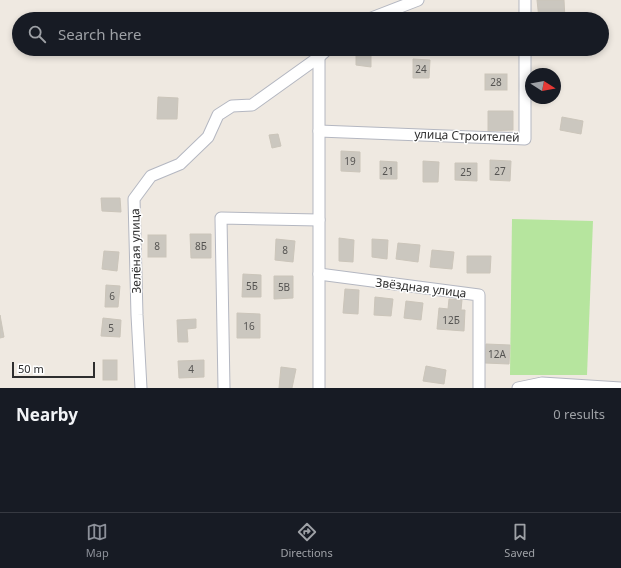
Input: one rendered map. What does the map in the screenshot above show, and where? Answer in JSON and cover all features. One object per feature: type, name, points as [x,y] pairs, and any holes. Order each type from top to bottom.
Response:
[{"type":"street","points":[[387,12],[418,0]]},
{"type":"street","points":[[524,0],[525,12]]},
{"type":"street","name":"улица Строителей","points":[[319,131],[525,139],[525,56]]},
{"type":"street","points":[[319,57],[319,388]]},
{"type":"street","name":"Зелёная улица","points":[[141,388],[137,315],[134,199],[151,176],[180,164],[208,137],[218,115],[232,106],[252,105],[319,57]]},
{"type":"street","points":[[224,388],[221,218],[319,220]]},
{"type":"street","name":"Звёздная улица","points":[[319,274],[479,295],[479,388]]},
{"type":"street","points":[[518,388],[542,383],[621,388]]},
{"type":"green space","points":[[512,219],[593,221],[587,375],[510,375]]},
{"type":"building","points":[[537,0],[564,0],[565,12],[538,12]]},
{"type":"building","points":[[356,56],[371,56],[371,67],[356,65]]},
{"type":"building","points":[[413,59],[430,60],[429,78],[413,78]]},
{"type":"building","points":[[485,74],[507,74],[507,90],[485,90]]},
{"type":"building","points":[[158,97],[178,98],[177,119],[157,119]]},
{"type":"building","points":[[488,111],[513,111],[513,130],[488,131]]},
{"type":"building","points":[[562,117],[583,121],[581,134],[560,130]]},
{"type":"building","points":[[278,134],[281,146],[272,148],[269,135]]},
{"type":"building","points":[[341,151],[360,152],[360,172],[341,171]]},
{"type":"building","points":[[490,160],[511,161],[510,181],[490,180]]},
{"type":"building","points":[[380,161],[397,162],[397,179],[380,179]]},
{"type":"building","points":[[423,161],[439,162],[438,182],[423,182]]},
{"type":"building","points":[[455,163],[477,163],[477,181],[455,180]]},
{"type":"building","points":[[101,198],[120,198],[121,212],[102,211]]},
{"type":"building","points":[[190,234],[211,234],[211,258],[191,258]]},
{"type":"building","points":[[148,235],[166,235],[166,257],[148,257]]},
{"type":"building","points":[[339,238],[354,240],[353,262],[339,261]]},
{"type":"building","points":[[276,239],[295,241],[293,262],[275,260]]},
{"type":"building","points":[[372,239],[388,240],[387,259],[372,257]]},
{"type":"building","points":[[398,243],[420,245],[418,262],[396,259]]},
{"type":"building","points":[[432,250],[454,252],[452,269],[430,267]]},
{"type":"building","points":[[104,251],[119,252],[117,271],[102,269]]},
{"type":"building","points":[[467,256],[491,256],[490,273],[467,273]]},
{"type":"building","points":[[243,274],[261,275],[261,297],[242,297]]},
{"type":"building","points":[[274,276],[293,276],[293,298],[274,299]]},
{"type":"building","points":[[106,285],[120,286],[118,307],[105,307]]},
{"type":"building","points":[[345,289],[359,290],[358,314],[343,313]]},
{"type":"building","points":[[375,297],[393,299],[391,316],[374,315]]},
{"type":"building","points":[[449,299],[462,300],[461,310],[465,310],[464,331],[437,329],[439,308],[448,309]]},
{"type":"building","points":[[406,301],[423,303],[421,320],[404,318]]},
{"type":"building","points":[[237,313],[260,314],[260,338],[237,338]]},
{"type":"building","points":[[0,315],[4,337],[0,338]]},
{"type":"building","points":[[103,318],[121,320],[120,337],[101,336]]},
{"type":"building","points":[[196,319],[196,328],[187,329],[188,342],[178,342],[177,320]]},
{"type":"building","points":[[486,344],[510,345],[509,364],[485,363]]},
{"type":"building","points":[[103,360],[117,360],[117,380],[103,380]]},
{"type":"building","points":[[204,360],[204,377],[179,378],[178,361]]},
{"type":"building","points":[[426,366],[446,370],[444,384],[423,381]]},
{"type":"building","points":[[281,367],[296,369],[292,388],[279,388]]}]
